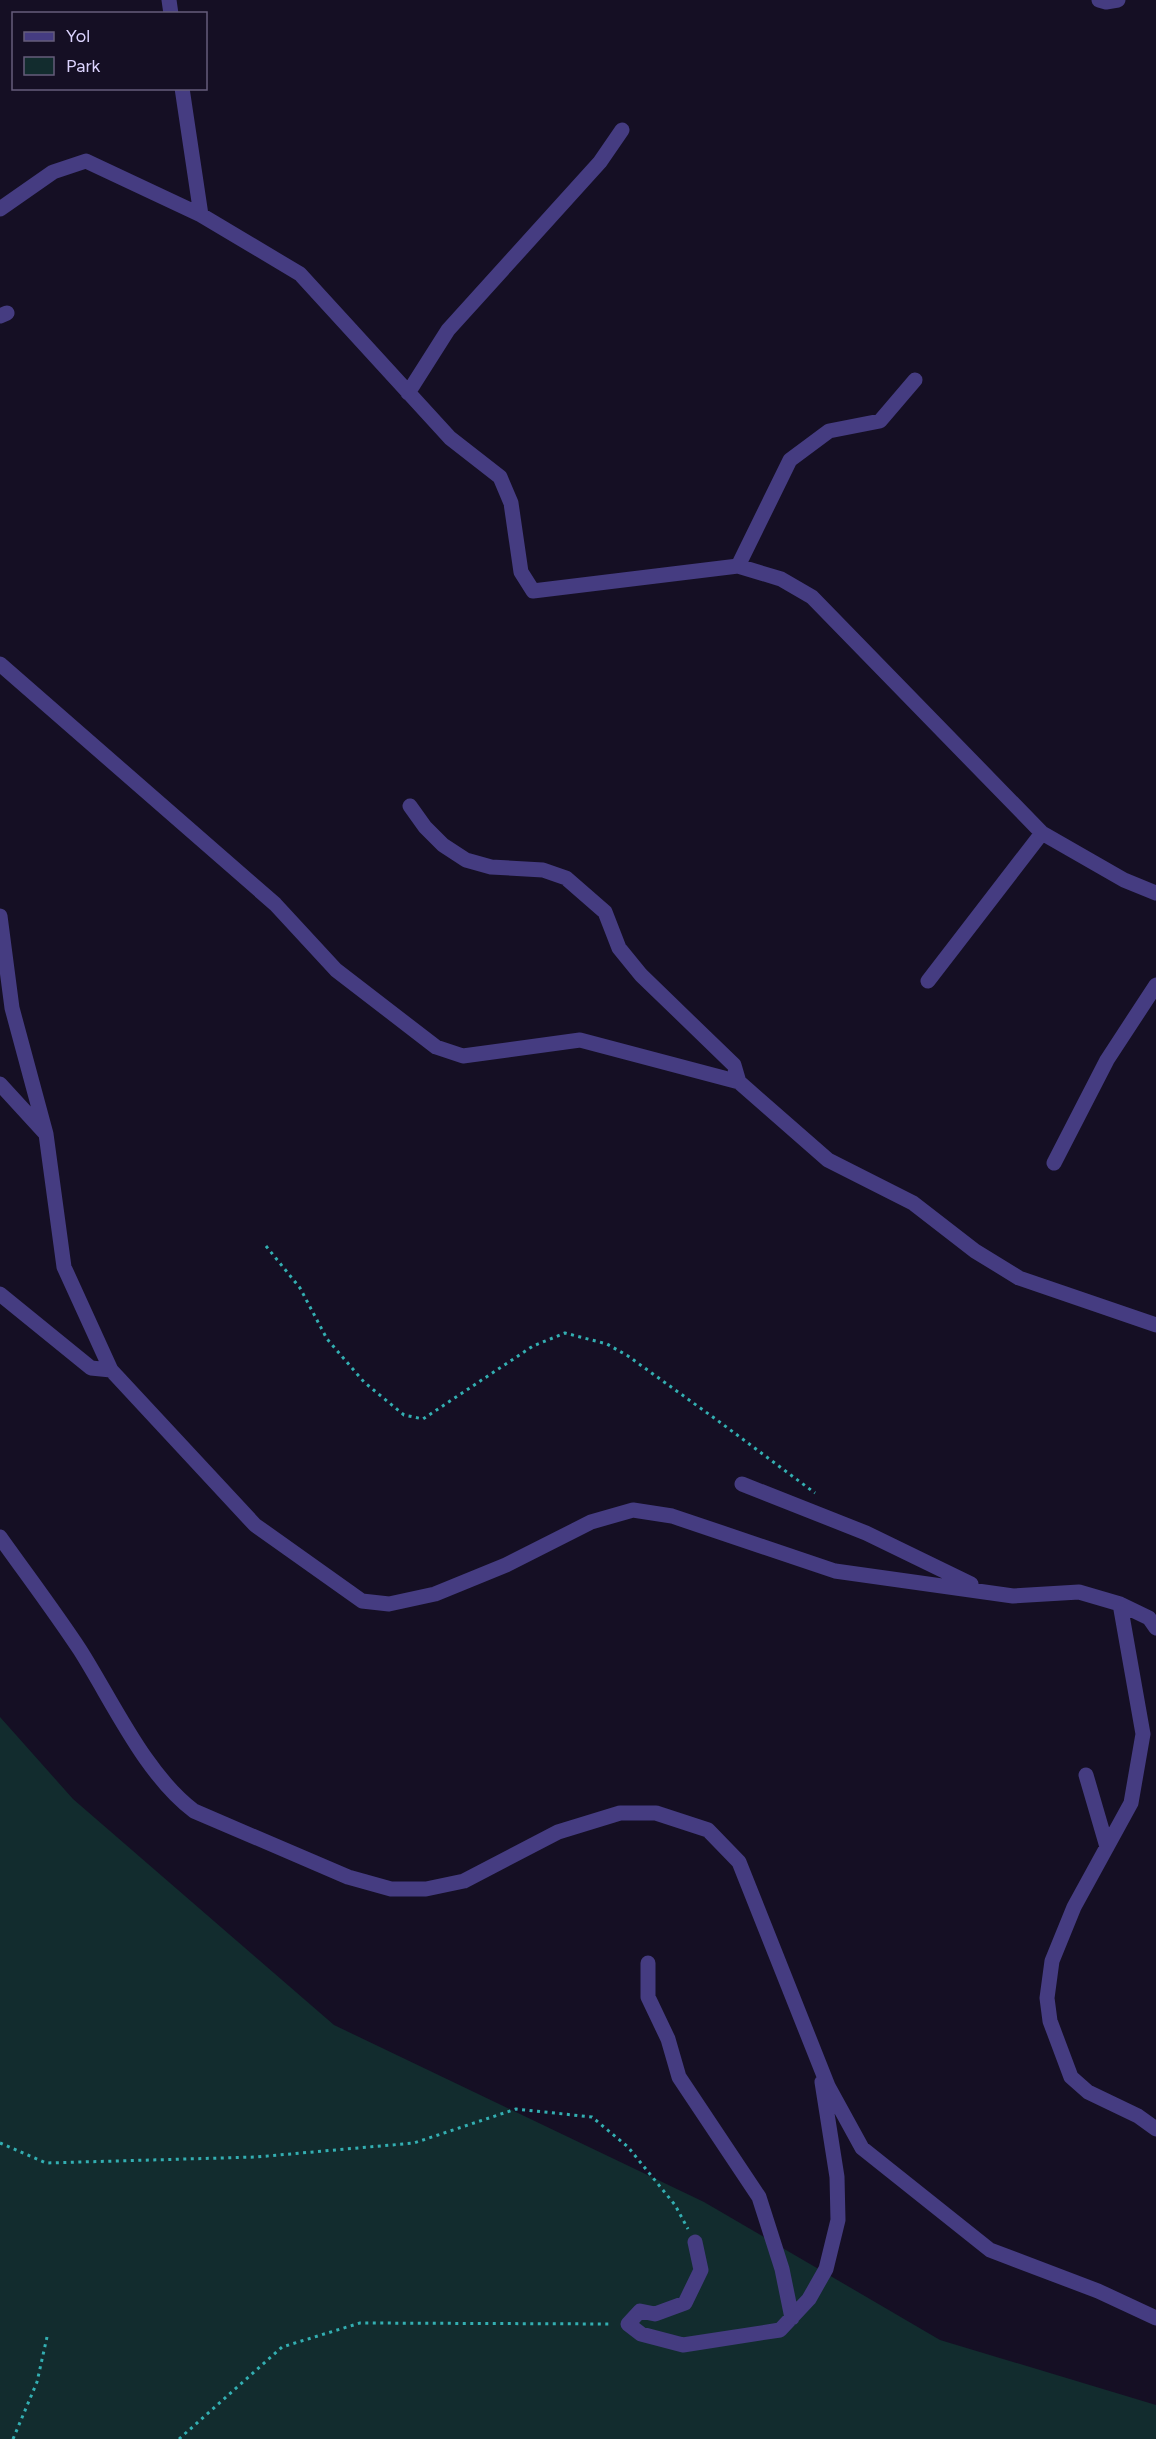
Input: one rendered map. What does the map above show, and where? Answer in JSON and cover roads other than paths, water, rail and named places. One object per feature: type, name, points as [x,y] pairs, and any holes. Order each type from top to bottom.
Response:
[{"type":"street","points":[[1099,0],[1106,2],[1118,0]]},
{"type":"street","points":[[182,90],[201,215]]},
{"type":"street","points":[[408,393],[448,330],[600,162],[622,130]]},
{"type":"street","points":[[0,209],[53,172],[86,161],[201,215],[300,274],[450,438],[500,477],[511,503],[521,572],[532,591],[738,566],[781,579],[812,597],[1042,833],[1124,880],[1156,893]]},
{"type":"street","points":[[738,566],[790,460],[829,432],[880,421],[915,380]]},
{"type":"street","points":[[0,664],[275,904],[336,970],[436,1047],[463,1056],[580,1040],[739,1082],[828,1160],[914,1203],[975,1251],[1018,1278],[1156,1325]]},
{"type":"street","points":[[410,806],[425,827],[443,845],[466,860],[491,867],[543,870],[566,878],[586,894],[604,912],[620,948],[641,975],[735,1065],[739,1082]]},
{"type":"street","points":[[928,981],[1042,833]]},
{"type":"street","points":[[0,916],[12,1008],[46,1134],[64,1267],[111,1370],[255,1525],[362,1601],[389,1604],[435,1594],[506,1565],[591,1522],[633,1510],[672,1515],[835,1571],[1013,1596],[1079,1593],[1120,1604],[1149,1618],[1156,1628]]},
{"type":"street","points":[[1054,1163],[1107,1060],[1156,985]]},
{"type":"street","points":[[0,1083],[46,1134]]},
{"type":"street","points":[[0,1294],[91,1368],[111,1370]]},
{"type":"street","points":[[742,1484],[866,1533],[987,1592]]},
{"type":"street","points":[[0,1537],[80,1650],[136,1743],[178,1799],[194,1811],[348,1877],[391,1889],[426,1889],[464,1881],[558,1832],[620,1814],[656,1813],[708,1830],[739,1862],[828,2086],[862,2148],[990,2250],[1098,2291],[1156,2318]]},
{"type":"street","points":[[1120,1604],[1143,1734],[1131,1803],[1074,1907],[1052,1961],[1047,1998],[1050,2021],[1071,2077],[1088,2092],[1138,2116],[1156,2130]]},
{"type":"street","points":[[1086,1774],[1107,1847]]},
{"type":"street","points":[[648,1963],[648,1997],[668,2039],[680,2077],[759,2198],[782,2269],[792,2318]]},
{"type":"street","points":[[695,2242],[701,2270],[685,2303],[656,2314],[639,2311],[628,2324],[641,2334],[684,2345],[780,2330],[809,2299],[826,2269],[838,2220],[837,2177],[820,2067]]}]
